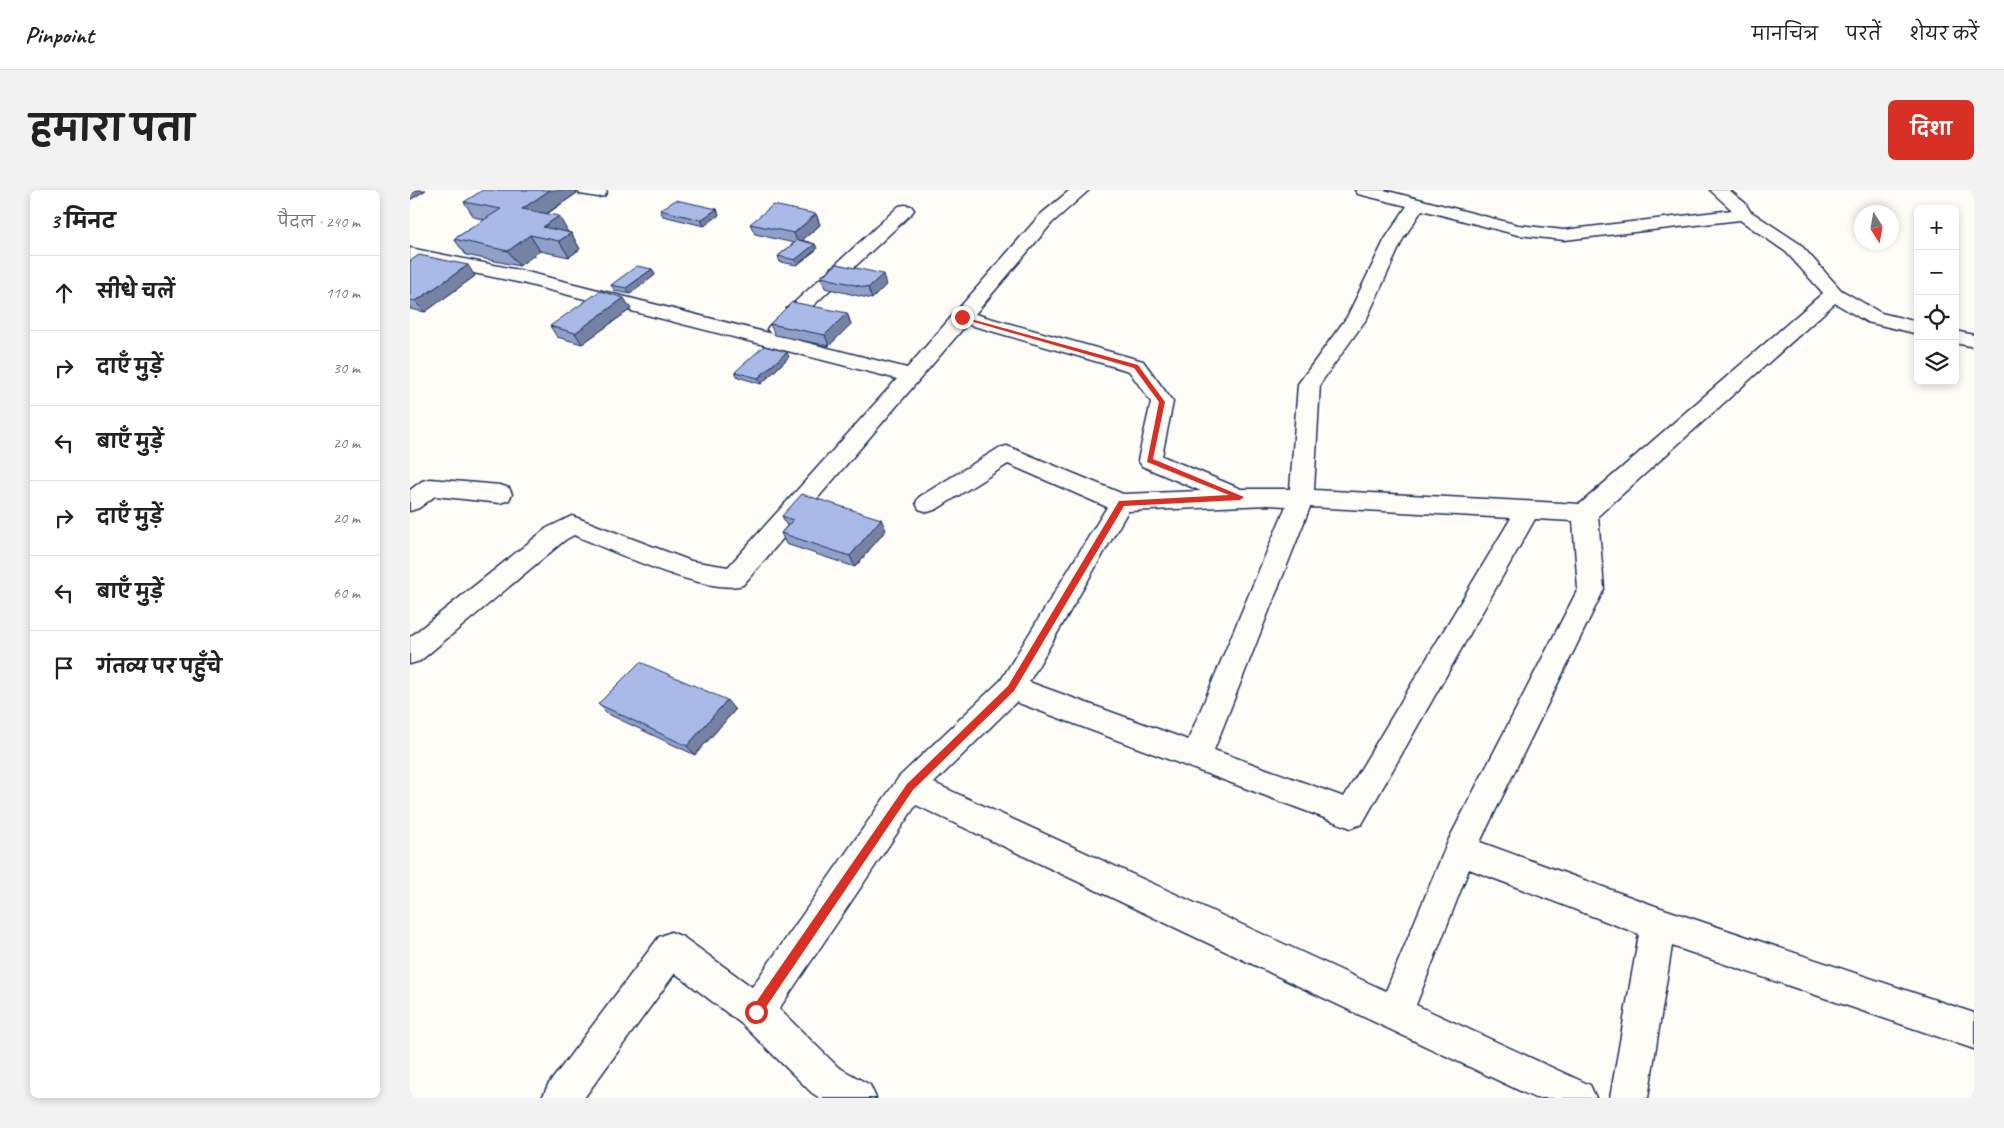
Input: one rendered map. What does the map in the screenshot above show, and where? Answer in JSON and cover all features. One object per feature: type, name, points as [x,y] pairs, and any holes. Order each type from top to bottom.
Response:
[{"type":"street","points":[[410,652],[556,534],[572,525],[688,570],[734,578],[1046,220],[1080,190]]},
{"type":"street","points":[[1364,190],[1518,230],[1564,235],[1743,214]]},
{"type":"street","points":[[1719,190],[1739,207],[1743,214],[1792,248],[1834,294],[1874,318],[1914,327]]},
{"type":"street","points":[[1196,756],[1301,498],[1309,384],[1356,318],[1394,238],[1417,204]]},
{"type":"street","points":[[767,339],[905,210]]},
{"type":"street","points":[[410,254],[523,277],[912,376]]},
{"type":"street","points":[[928,503],[1007,454],[1121,503],[1240,497],[1301,498],[1584,513],[1834,294]]},
{"type":"street","points":[[962,317],[1136,366],[1162,402],[1150,460],[1240,497]]},
{"type":"street","points":[[1959,338],[1974,341]]},
{"type":"street","points":[[410,502],[430,487],[500,494]]},
{"type":"street","points":[[756,1012],[910,787],[1011,688],[1121,503]]},
{"type":"street","points":[[1011,688],[1351,814],[1528,510]]},
{"type":"street","points":[[1395,1013],[1460,850],[1591,589],[1584,513]]},
{"type":"street","points":[[910,787],[1577,1098]]},
{"type":"street","points":[[1460,850],[1658,924],[1974,1031]]},
{"type":"street","points":[[1629,1098],[1658,924]]},
{"type":"street","points":[[561,1098],[671,949],[756,1012],[824,1080],[858,1098]]},
{"type":"building","points":[[483,190],[550,190],[522,209],[559,216],[543,227],[571,233],[559,241],[530,235],[508,251],[454,239],[501,209],[464,202]]},
{"type":"building","points":[[676,200],[717,209],[701,220],[660,210]]},
{"type":"building","points":[[773,205],[816,214],[794,233],[750,224]]},
{"type":"building","points":[[798,240],[815,244],[795,260],[778,256]]},
{"type":"building","points":[[419,255],[468,265],[416,301],[410,300],[410,261]]},
{"type":"building","points":[[837,264],[883,274],[868,288],[821,277]]},
{"type":"building","points":[[637,266],[652,269],[626,288],[611,285]]},
{"type":"building","points":[[600,291],[624,298],[575,333],[550,326]]},
{"type":"building","points":[[792,302],[847,313],[825,335],[770,324]]},
{"type":"building","points":[[764,346],[787,352],[758,378],[735,372]]},
{"type":"building","points":[[802,494],[881,519],[850,556],[781,533],[793,520],[782,516]]},
{"type":"building","points":[[640,662],[727,700],[687,746],[598,704]]},
{"type":"route","points":[[756,1012],[910,787],[1011,688],[1121,503],[1240,497],[1150,460],[1162,402],[1136,366],[962,317]]}]
